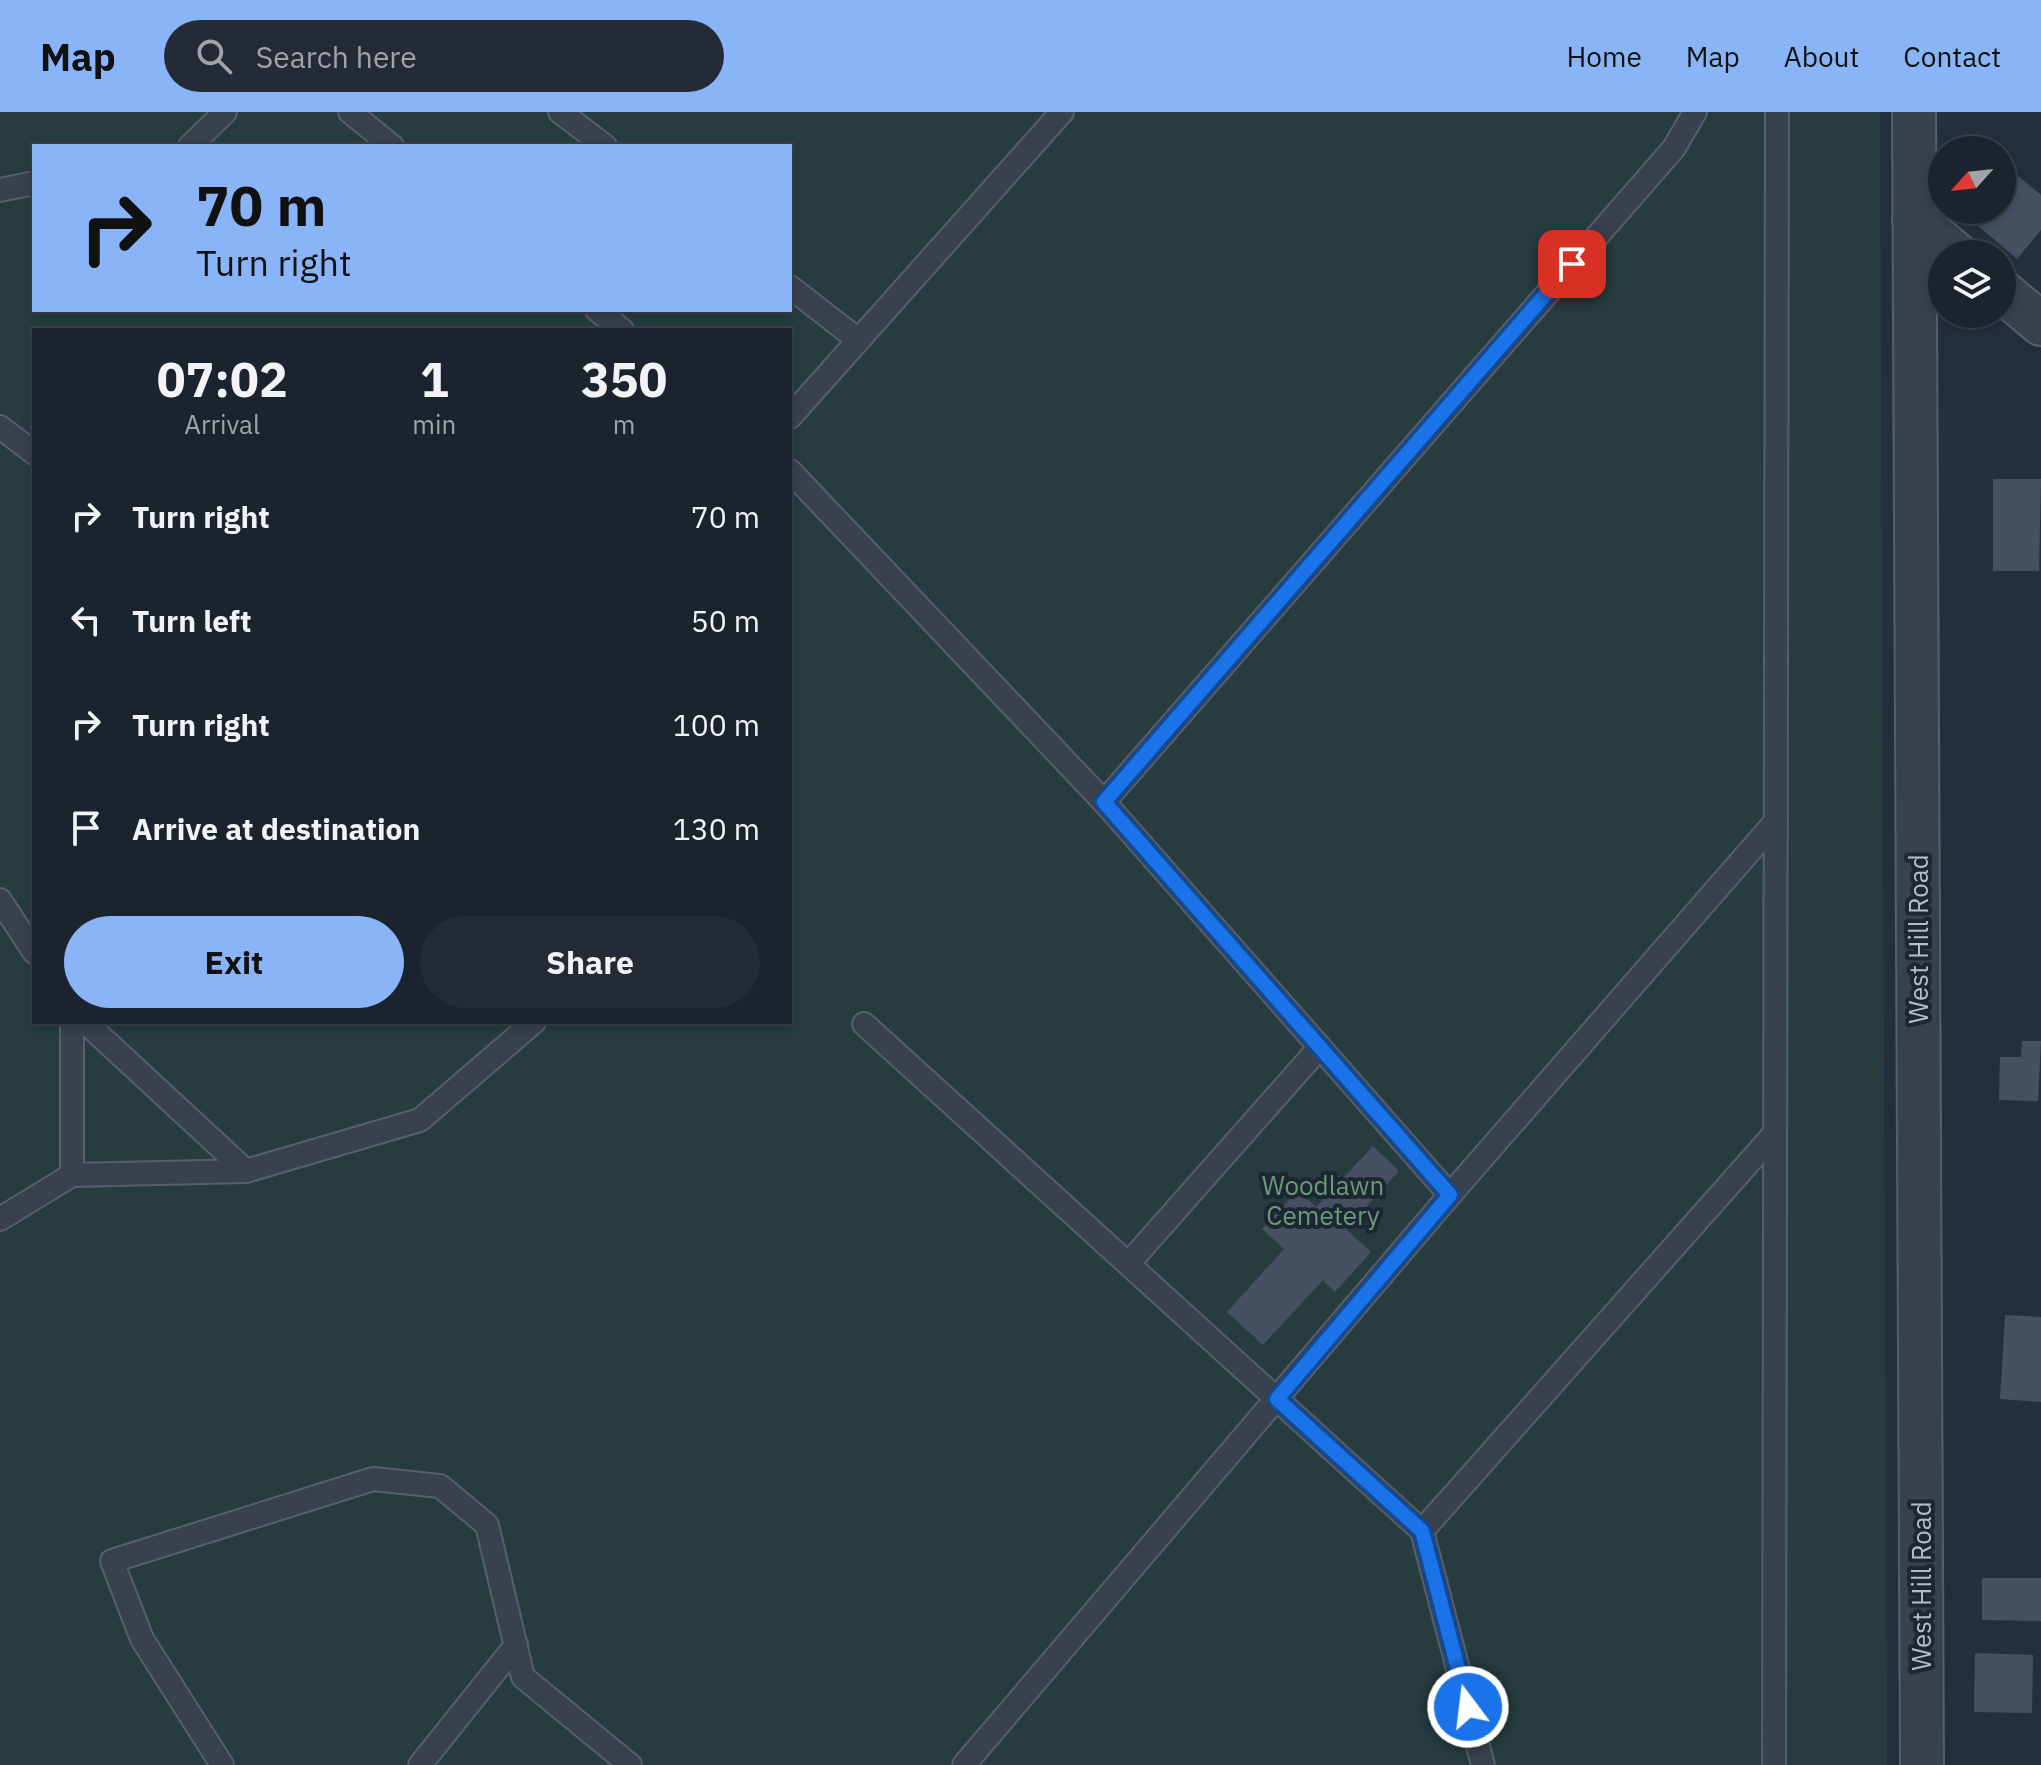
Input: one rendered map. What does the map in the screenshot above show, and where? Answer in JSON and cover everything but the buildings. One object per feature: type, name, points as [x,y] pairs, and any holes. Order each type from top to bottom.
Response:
[{"type":"street","name":"West Hill Road","points":[[1914,112],[1922,1765]]},
{"type":"street","points":[[1914,219],[1939,240]]},
{"type":"street","points":[[2016,303],[2041,324]]},
{"type":"lane","points":[[192,144],[225,112]]},
{"type":"lane","points":[[350,112],[390,144]]},
{"type":"lane","points":[[560,112],[602,144]]},
{"type":"lane","points":[[792,415],[1062,112]]},
{"type":"lane","points":[[1104,802],[1674,148],[1695,112]]},
{"type":"lane","points":[[1774,1765],[1777,112]]},
{"type":"lane","points":[[0,190],[32,183]]},
{"type":"lane","points":[[792,289],[857,339]]},
{"type":"lane","points":[[600,312],[620,328]]},
{"type":"lane","points":[[0,427],[32,451]]},
{"type":"lane","points":[[792,473],[1104,802],[1450,1195]]},
{"type":"lane","points":[[964,1765],[1450,1195],[1776,821]]},
{"type":"lane","points":[[0,900],[32,949]]},
{"type":"lane","points":[[72,1024],[72,1175]]},
{"type":"lane","points":[[87,1024],[246,1171]]},
{"type":"lane","points":[[0,1219],[72,1175],[246,1171],[420,1120],[532,1024]]},
{"type":"lane","points":[[864,1024],[1422,1531],[1483,1765]]},
{"type":"lane","points":[[1128,1264],[1320,1047]]},
{"type":"lane","points":[[1422,1531],[1775,1133]]},
{"type":"lane","points":[[222,1765],[142,1639],[112,1561],[373,1479],[440,1486],[487,1525],[523,1677],[630,1765]]},
{"type":"lane","points":[[420,1765],[516,1645]]},
{"type":"green space","name":"Woodlawn Cemetery","points":[[0,112],[1880,112],[1887,1765],[0,1765]]},
{"type":"route","points":[[1468,1707],[1422,1531],[1277,1399],[1450,1195],[1104,802],[1572,264]]}]
